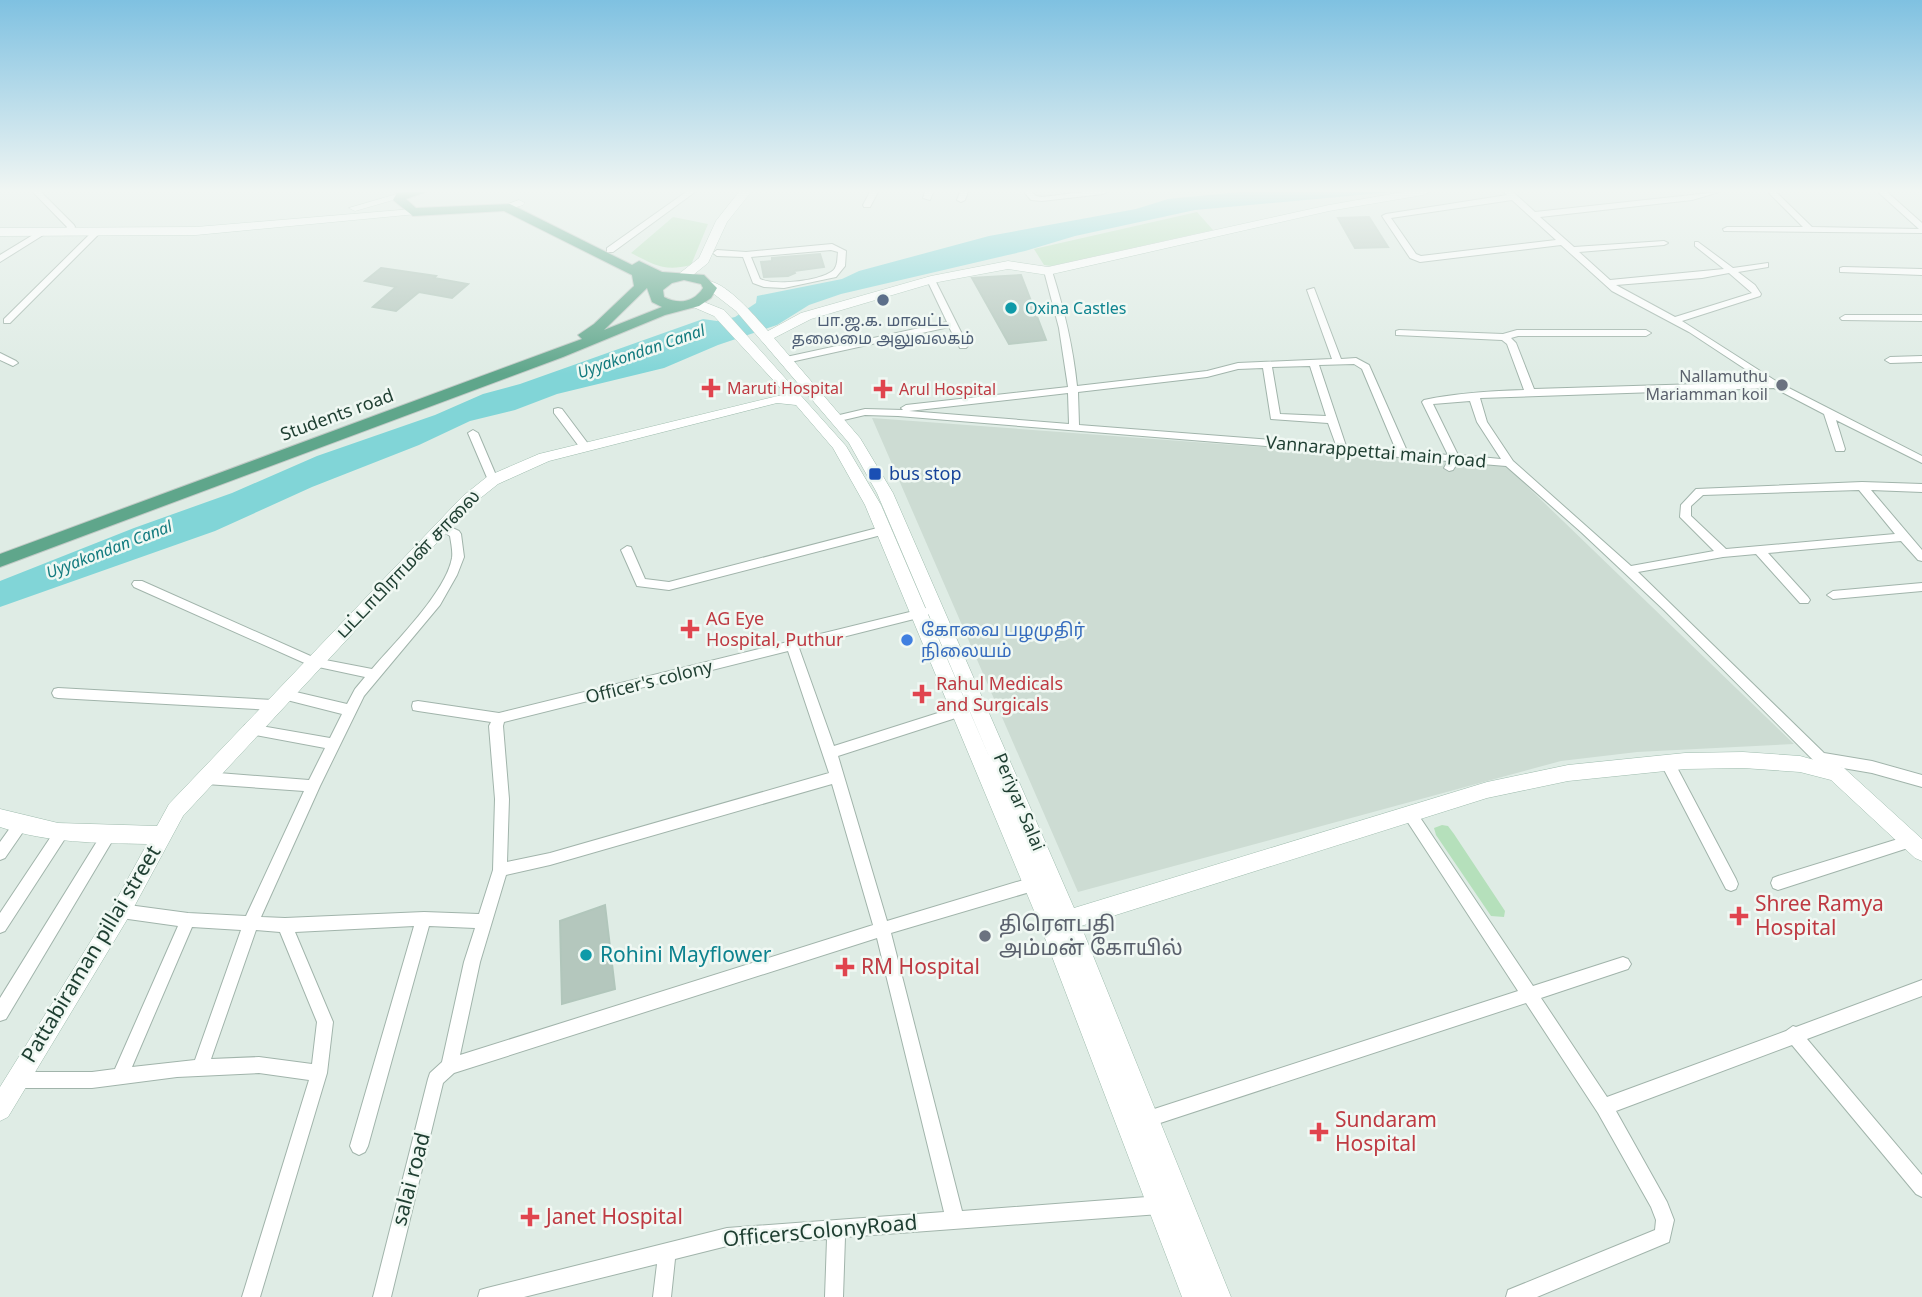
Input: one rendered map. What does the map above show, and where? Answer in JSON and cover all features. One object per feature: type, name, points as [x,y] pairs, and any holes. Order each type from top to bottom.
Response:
[{"type":"main road","points":[[600,253],[638,273],[668,305],[691,304],[719,313],[757,341]]},
{"type":"main road","points":[[615,253],[658,275],[693,278],[741,308],[757,341]]},
{"type":"main road","points":[[693,278],[707,253]]},
{"type":"main road","points":[[0,551],[589,334],[622,319],[655,292],[693,278],[717,253]]},
{"type":"main road","points":[[757,341],[806,316],[831,307],[931,280],[1008,265],[1048,271],[1131,253]]},
{"type":"main road","points":[[589,334],[641,287],[638,273]]},
{"type":"main road","points":[[691,304],[709,292],[693,278]]},
{"type":"main road","name":"Students road","points":[[0,561],[558,354],[660,312],[691,304]]},
{"type":"main road","name":"Periyar Salai","points":[[757,341],[762,360],[839,446],[928,611],[960,711],[1042,881]]},
{"type":"main road","name":"Periyar Salai","points":[[757,341],[786,360],[855,441],[878,480],[928,611],[1060,923],[1148,1119],[1218,1297]]},
{"type":"main road","points":[[730,409],[759,396],[767,388],[769,382],[762,360]]},
{"type":"main road","points":[[730,409],[784,398],[802,402]]},
{"type":"main road","name":"பட்டாபிராமன் சாலை","points":[[161,835],[176,810],[278,699],[468,500],[494,480],[544,457],[730,409]]},
{"type":"main road","points":[[1060,923],[1487,790],[1567,773],[1667,762],[1743,760],[1800,764],[1837,774],[1916,846]]},
{"type":"main road","points":[[0,818],[20,825],[63,830],[161,835]]},
{"type":"main road","name":"Pattabiraman pillai street","points":[[0,1109],[121,911],[161,835]]},
{"type":"main road","name":"Periyar Salai","points":[[1060,923],[1195,1297]]},
{"type":"street","points":[[7,321],[76,253]]},
{"type":"street","points":[[717,253],[746,255],[773,253]]},
{"type":"street","points":[[746,255],[756,281],[763,285],[782,285],[833,275],[841,266],[843,253]]},
{"type":"street","points":[[1411,253],[1420,259],[1474,253]]},
{"type":"street","points":[[1577,253],[1607,282],[1675,320],[1776,385],[1922,460]]},
{"type":"street","points":[[1675,320],[1757,294],[1709,253]]},
{"type":"street","points":[[1607,282],[1733,271],[1765,265]]},
{"type":"street","points":[[1843,270],[1922,272]]},
{"type":"street","points":[[1048,271],[1065,328],[1075,389],[1074,426]]},
{"type":"street","points":[[931,280],[964,346]]},
{"type":"street","points":[[1311,290],[1337,361]]},
{"type":"street","points":[[1844,318],[1922,318]]},
{"type":"street","points":[[786,360],[952,324]]},
{"type":"street","points":[[1399,333],[1504,337],[1517,333],[1646,333]]},
{"type":"street","points":[[1504,337],[1511,343],[1530,392]]},
{"type":"street","points":[[0,356],[13,363]]},
{"type":"street","points":[[1889,360],[1922,359]]},
{"type":"street","points":[[865,412],[1207,374],[1238,366],[1356,361],[1366,367],[1403,454]]},
{"type":"street","points":[[1314,364],[1342,449]]},
{"type":"street","points":[[1267,365],[1275,417],[1334,420]]},
{"type":"street","points":[[1452,463],[1427,402],[1481,394],[1776,385]]},
{"type":"street","points":[[1475,397],[1474,402],[1484,424],[1509,463]]},
{"type":"street","points":[[558,411],[585,447]]},
{"type":"street","name":"Vannarappettai main road","points":[[835,419],[865,412],[1074,426],[1403,454],[1452,463],[1509,463],[1629,570],[1837,774]]},
{"type":"street","points":[[1829,414],[1840,449]]},
{"type":"street","points":[[472,433],[494,480]]},
{"type":"street","points":[[1723,553],[1685,517],[1686,505],[1700,492],[1862,486],[1922,488]]},
{"type":"street","points":[[1862,486],[1922,557]]},
{"type":"street","points":[[200,1068],[251,922],[349,710],[373,674],[436,602],[457,564],[455,534],[442,527]]},
{"type":"street","points":[[627,550],[641,583],[669,586],[885,530]]},
{"type":"street","points":[[1629,570],[1723,553],[1904,537]]},
{"type":"street","points":[[1758,550],[1804,600]]},
{"type":"street","points":[[138,584],[313,662],[373,674]]},
{"type":"street","points":[[1833,595],[1922,587]]},
{"type":"street","name":"Officer's colony","points":[[499,718],[793,647],[928,611]]},
{"type":"street","points":[[793,647],[830,754],[882,929],[955,1220]]},
{"type":"street","points":[[58,693],[278,699],[349,710]]},
{"type":"street","points":[[418,706],[499,718]]},
{"type":"street","points":[[830,754],[960,711]]},
{"type":"street","name":"salai road","points":[[382,1297],[436,1079],[449,1066],[483,921],[500,870],[502,799],[496,726],[499,718]]},
{"type":"street","points":[[250,729],[333,744]]},
{"type":"street","points":[[1820,758],[1922,781]]},
{"type":"street","points":[[1667,762],[1731,884]]},
{"type":"street","points":[[500,870],[551,859],[837,777]]},
{"type":"street","points":[[206,778],[313,786]]},
{"type":"street","points":[[1410,814],[1604,1107],[1658,1202],[1664,1220],[1663,1236],[1515,1297]]},
{"type":"street","points":[[0,854],[20,825]]},
{"type":"street","points":[[0,926],[63,830]]},
{"type":"street","points":[[0,1013],[108,834]]},
{"type":"street","points":[[1778,883],[1916,846]]},
{"type":"street","points":[[449,1066],[1042,881]]},
{"type":"street","points":[[121,911],[188,920],[285,925],[424,919],[483,921]]},
{"type":"street","points":[[359,1146],[424,919]]},
{"type":"street","points":[[120,1076],[188,920]]},
{"type":"street","points":[[251,1297],[319,1073],[325,1022],[285,925]]},
{"type":"street","points":[[1148,1119],[1623,964]]},
{"type":"street","points":[[1604,1107],[1793,1034],[1922,988]]},
{"type":"street","points":[[1793,1034],[1922,1188]]},
{"type":"street","points":[[17,1080],[92,1080],[200,1068],[259,1066],[319,1073]]},
{"type":"street","name":"OfficersColonyRoad","points":[[488,1297],[727,1237],[1160,1205]]},
{"type":"street","points":[[834,1297],[836,1229]]},
{"type":"street","points":[[662,1297],[667,1252]]},
{"type":"shaded area","points":[[872,418],[1505,465],[1794,744],[1637,752],[1561,761],[1078,892]]},
{"type":"green space","points":[[631,253],[696,253],[691,265],[674,268],[660,266]]},
{"type":"green space","points":[[1036,253],[1112,253],[1051,266],[1044,265]]},
{"type":"green space","points":[[1448,826],[1454,834],[1505,911],[1504,917],[1491,916],[1436,835],[1434,828]]},
{"type":"water","name":"Uyyakondan Canal","points":[[928,253],[1018,253],[841,294],[809,305],[777,325],[718,345],[664,368],[557,394],[515,410],[470,421],[215,531],[0,607],[0,581],[232,493],[317,456],[435,415],[483,394],[520,384],[703,319],[717,321],[735,317],[756,303],[757,296],[842,279],[859,271]]},
{"type":"building","points":[[820,254],[824,267],[794,271],[795,273],[788,276],[764,277],[761,262],[772,261],[772,258]]},
{"type":"building","points":[[381,268],[468,284],[452,298],[419,292],[396,311],[373,307],[396,287],[365,281]]},
{"type":"building","name":"Oxina Castles","points":[[1021,275],[1046,340],[1009,344],[972,278]]},
{"type":"building","name":"Rohini Mayflower","points":[[605,905],[615,989],[562,1004],[560,921]]},
{"type":"place","name":"பா.ஜ.க. மாவட்ட தலைமை அலுவலகம்","points":[[883,300]]},
{"type":"place","name":"Oxina Castles","points":[[1011,308]]},
{"type":"place","name":"Nallamuthu Mariamman koil","points":[[1782,385]]},
{"type":"place","name":"Maruti Hospital","points":[[711,388]]},
{"type":"place","name":"Arul Hospital","points":[[883,389]]},
{"type":"place","name":"bus stop","points":[[875,474]]},
{"type":"place","name":"AG Eye Hospital, Puthur","points":[[690,629]]},
{"type":"place","name":"கோவை பழமுதிர் நிலையம்","points":[[907,640]]},
{"type":"place","name":"Rahul Medicals and Surgicals","points":[[922,694]]},
{"type":"place","name":"Shree Ramya Hospital","points":[[1739,916]]},
{"type":"place","name":"திரௌபதி அம்மன் கோயில்","points":[[985,936]]},
{"type":"place","name":"Rohini Mayflower","points":[[586,955]]},
{"type":"place","name":"RM Hospital","points":[[845,967]]},
{"type":"place","name":"Sundaram Hospital","points":[[1319,1132]]},
{"type":"place","name":"Janet Hospital","points":[[530,1217]]}]
